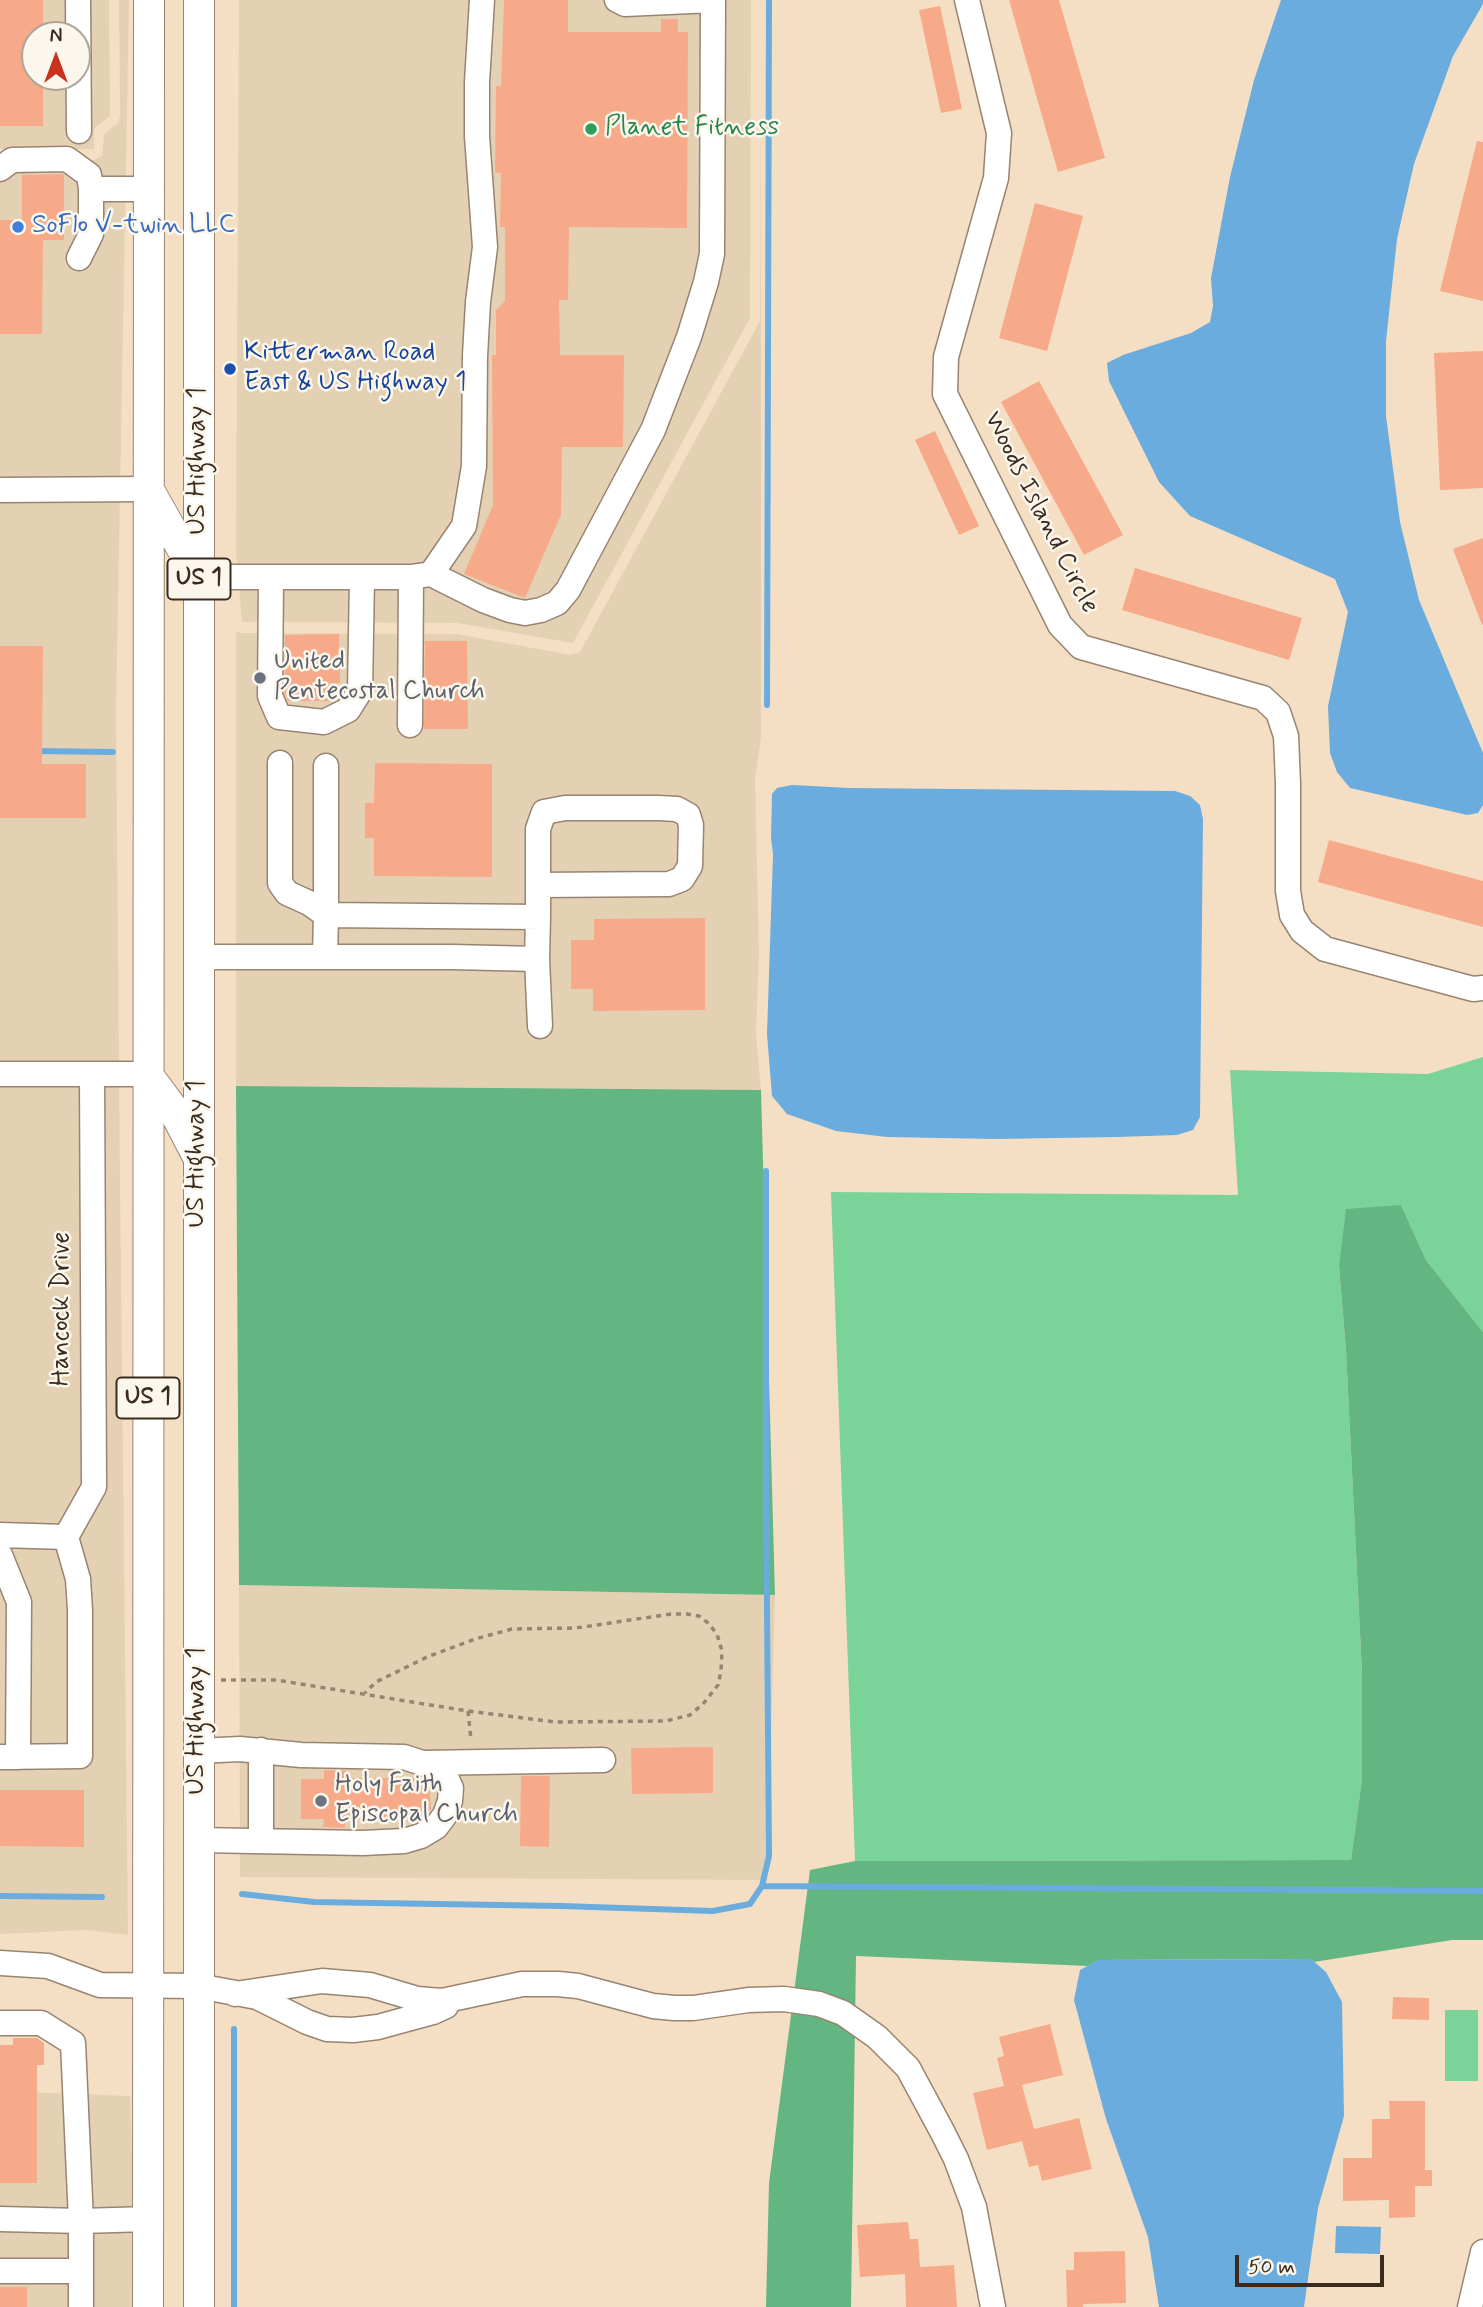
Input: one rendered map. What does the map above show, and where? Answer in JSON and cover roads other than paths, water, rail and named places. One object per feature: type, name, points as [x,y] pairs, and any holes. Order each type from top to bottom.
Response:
[{"type":"main road","name":"US Highway 1","points":[[148,2307],[149,0]]},
{"type":"main road","name":"US Highway 1","points":[[199,0],[199,2307]]},
{"type":"main road","points":[[148,489],[199,577]]},
{"type":"main road","points":[[147,1074],[173,1109],[198,1158]]},
{"type":"street","points":[[78,0],[79,131]]},
{"type":"street","points":[[410,725],[421,575],[464,526],[474,466],[475,356],[485,247],[477,136],[482,0]]},
{"type":"street","points":[[199,577],[421,575],[483,600],[525,613],[557,603],[568,590],[653,430],[689,337],[712,254],[713,0],[625,4],[617,0]]},
{"type":"street","name":"Woods Island Circle","points":[[967,0],[999,133],[996,178],[946,357],[945,394],[1060,625],[1081,647],[1263,698],[1278,712],[1286,736],[1289,784],[1288,891],[1292,915],[1302,931],[1325,949],[1474,989],[1483,988]]},
{"type":"street","points":[[0,169],[12,160],[67,159],[89,175],[91,234],[79,258]]},
{"type":"street","points":[[91,188],[148,188]]},
{"type":"street","points":[[0,490],[148,489]]},
{"type":"street","points":[[271,577],[270,696],[279,717],[324,722],[348,710],[360,691],[362,577]]},
{"type":"street","points":[[280,762],[280,883],[287,893],[326,915],[538,917]]},
{"type":"street","points":[[326,765],[326,957]]},
{"type":"street","points":[[538,885],[669,884],[682,879],[690,866],[691,825],[688,815],[677,809],[658,808],[565,808],[544,812],[538,828],[537,960],[540,1026]]},
{"type":"street","points":[[198,957],[537,960]]},
{"type":"street","points":[[0,1074],[147,1074]]},
{"type":"street","name":"Hancock Drive","points":[[66,1537],[94,1487],[92,1074]]},
{"type":"street","points":[[0,1535],[66,1537],[78,1579],[80,1610],[80,1756],[9,1757],[19,1602],[0,1556]]},
{"type":"street","points":[[198,1751],[261,1750],[301,1755],[404,1758],[437,1768],[445,1775],[451,1788],[445,1815],[436,1827],[421,1836],[404,1841],[363,1843],[198,1840]]},
{"type":"street","points":[[261,1750],[261,1841]]},
{"type":"street","points":[[423,1763],[603,1760]]},
{"type":"street","points":[[0,1963],[48,1966],[100,1985],[198,1986],[257,1997],[327,2029],[379,2027],[433,2012],[460,1999]]},
{"type":"street","points":[[235,1994],[322,1982],[370,1985],[417,1999],[442,2001],[523,1984],[558,1984],[578,1986],[664,2007],[693,2008],[748,2000],[784,1999],[819,2004],[843,2013],[877,2037],[908,2068],[943,2133],[974,2207],[993,2307]]},
{"type":"street","points":[[0,2023],[41,2023],[73,2043],[81,2221],[81,2307]]},
{"type":"street","points":[[0,2219],[148,2219]]},
{"type":"street","points":[[1470,2307],[1483,2252]]},
{"type":"street","points":[[0,2270],[81,2272]]},
{"type":"water","points":[[1281,0],[1483,0],[1453,56],[1414,164],[1397,239],[1386,341],[1386,416],[1400,522],[1419,600],[1483,753],[1483,805],[1478,813],[1467,815],[1350,788],[1337,772],[1330,753],[1328,706],[1348,612],[1335,579],[1190,516],[1159,482],[1109,381],[1107,363],[1123,355],[1191,333],[1210,322],[1213,306],[1211,278],[1230,177],[1254,80]]},
{"type":"water","points":[[792,785],[1175,791],[1190,796],[1200,805],[1203,819],[1200,1117],[1193,1130],[1177,1135],[1118,1137],[887,1137],[836,1131],[787,1114],[772,1096],[767,1034],[773,854],[772,794],[777,788]]},
{"type":"water","points":[[1311,1959],[1326,1972],[1342,2002],[1344,2116],[1318,2208],[1304,2307],[1159,2307],[1148,2237],[1106,2119],[1074,2000],[1080,1970],[1098,1960]]},
{"type":"water","points":[[1336,2226],[1381,2227],[1380,2254],[1335,2253]]},
{"type":"waterway","points":[[767,705],[769,0]]},
{"type":"waterway","points":[[34,751],[113,752]]},
{"type":"waterway","points":[[242,1894],[314,1902],[713,1911],[750,1904],[762,1886],[769,1856],[766,1171]]},
{"type":"waterway","points":[[762,1886],[1483,1891]]},
{"type":"waterway","points":[[0,1896],[102,1897]]},
{"type":"waterway","points":[[234,2029],[234,2307]]},
{"type":"place","name":"Planet Fitness","points":[[591,129]]},
{"type":"place","name":"SoFlo V-twin LLC","points":[[18,227]]},
{"type":"place","name":"Kitterman Road East & US Highway 1","points":[[230,369]]},
{"type":"place","name":"United Pentecostal Church","points":[[260,678]]},
{"type":"place","name":"Holy Faith Episcopal Church","points":[[321,1801]]}]
